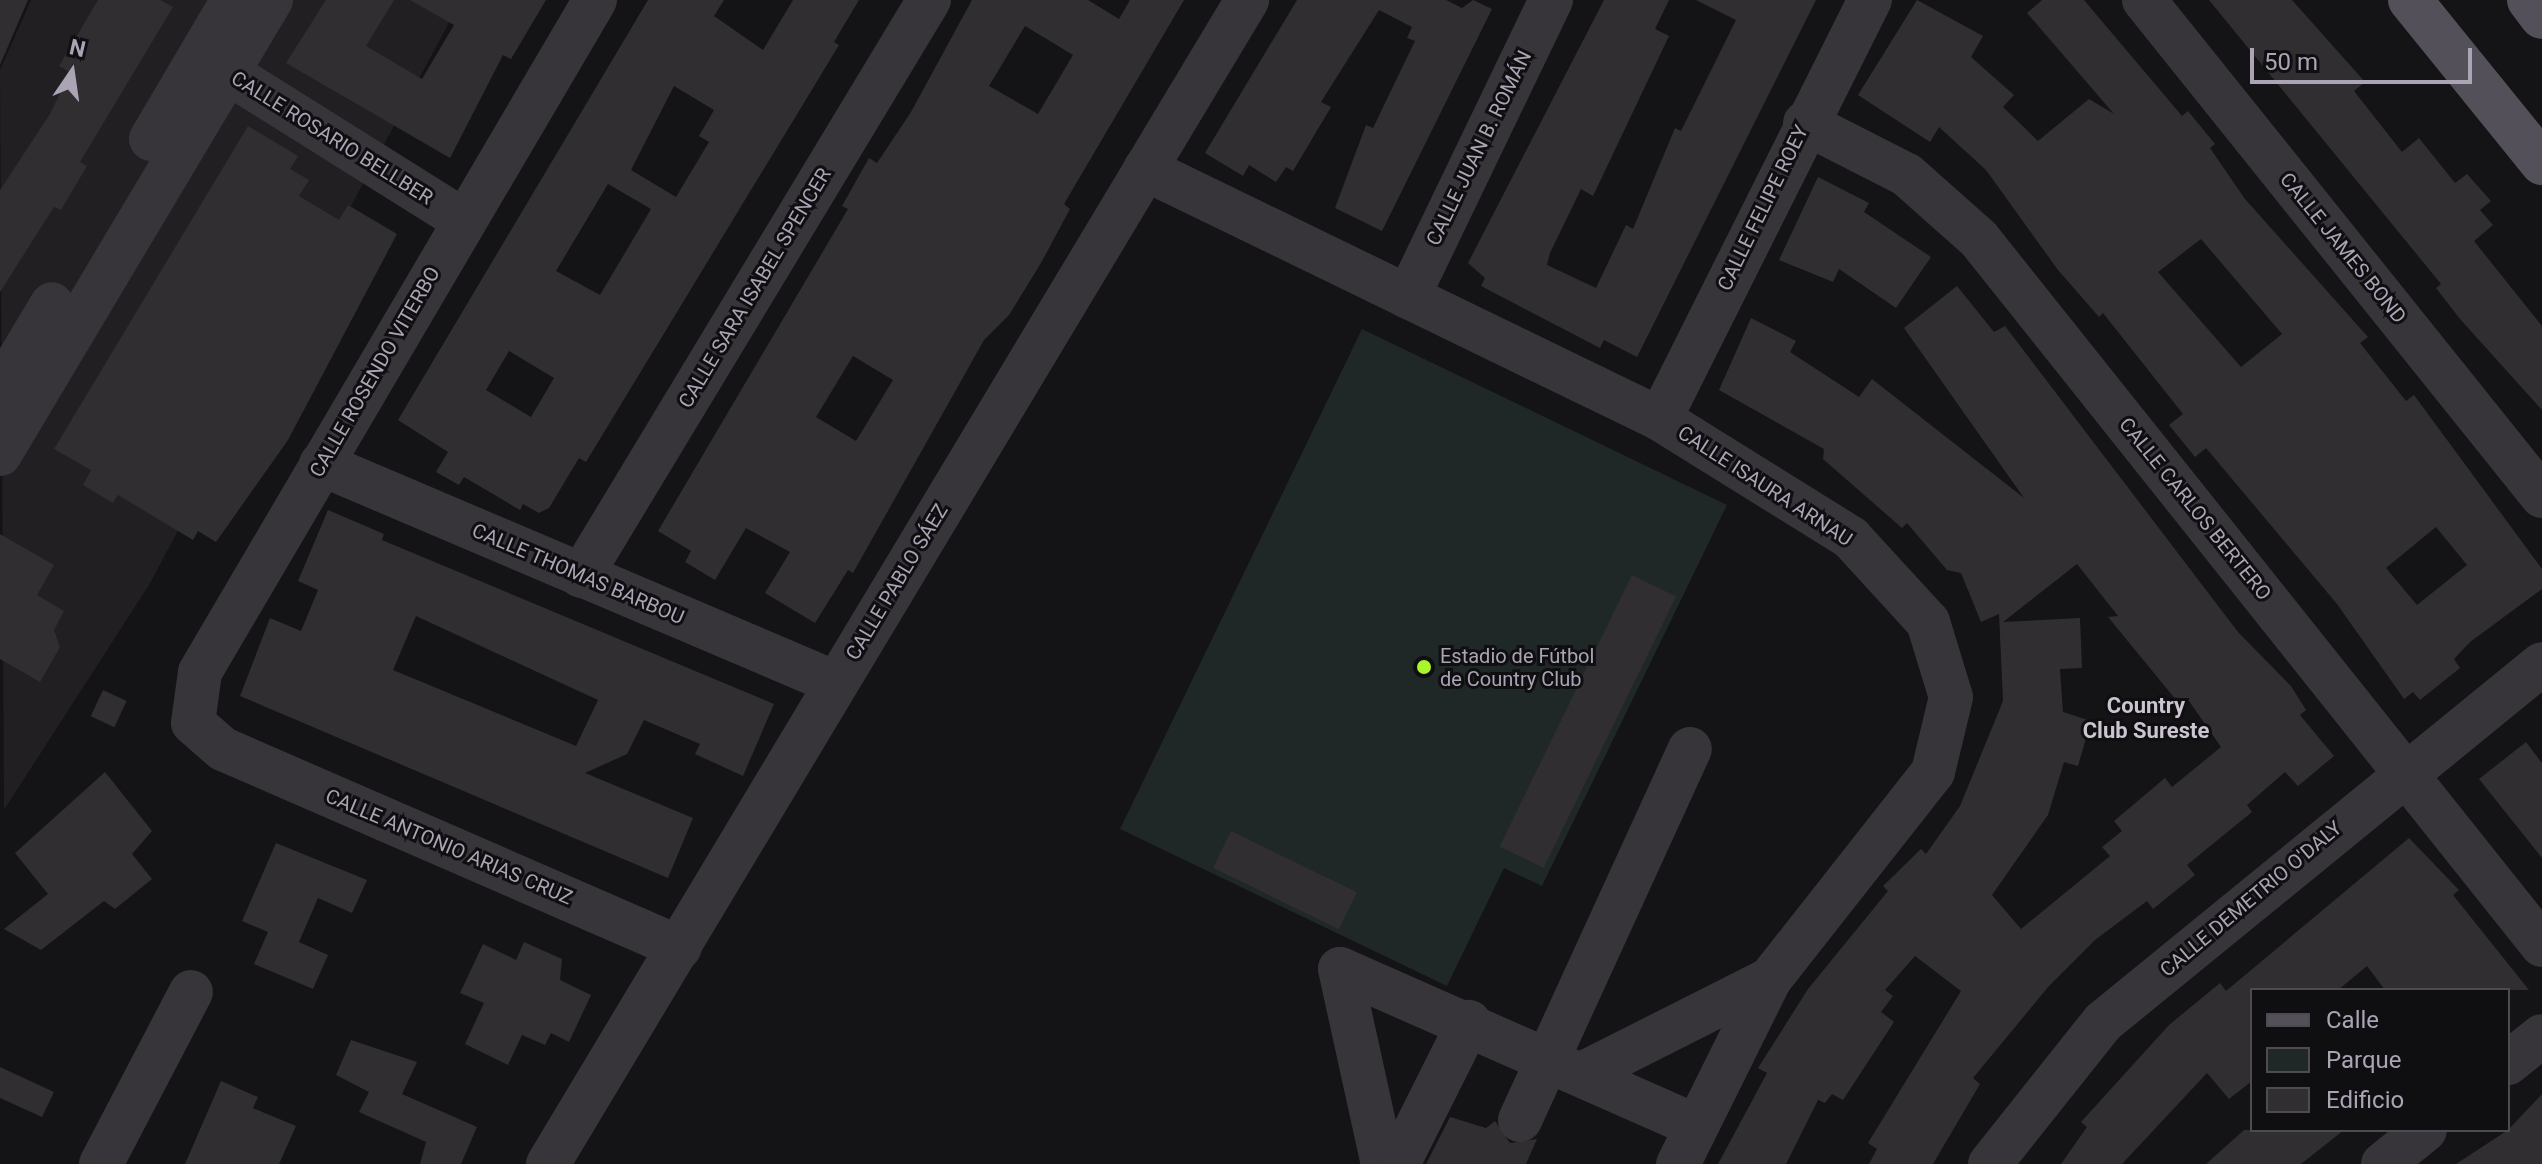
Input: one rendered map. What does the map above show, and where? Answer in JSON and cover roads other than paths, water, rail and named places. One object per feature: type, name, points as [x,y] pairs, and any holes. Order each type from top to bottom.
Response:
[{"type":"main road","points":[[2410,0],[2542,163]]},
{"type":"main road","points":[[2529,0],[2542,17]]},
{"type":"street","points":[[214,64],[233,0]]},
{"type":"street","points":[[5,420],[214,64],[271,0]]},
{"type":"street","name":"CALLE ROSENDO VITERBO","points":[[218,745],[193,723],[200,672],[595,0]]},
{"type":"street","name":"CALLE SARA ISABEL SPENCER","points":[[581,576],[929,0]]},
{"type":"street","name":"CALLE PABLO SÁEZ","points":[[548,1164],[1247,0]]},
{"type":"street","name":"CALLE JUAN B. ROMÁN","points":[[1408,297],[1551,0]]},
{"type":"street","name":"CALLE FELIPE ROEY","points":[[1660,419],[1805,123],[1870,0]]},
{"type":"street","name":"CALLE JAMES BOND","points":[[2144,0],[2542,496]]},
{"type":"street","name":"CALLE ROSARIO BELLBER","points":[[214,64],[463,220]]},
{"type":"street","name":"CALLE CARLOS BERTERO","points":[[1805,123],[1907,175],[1979,239],[2542,945]]},
{"type":"street","name":"CALLE ISAURA ARNAU","points":[[1145,169],[1660,419],[1851,538],[1928,622],[1951,697],[1933,772],[1770,979],[1692,1124],[1678,1164]]},
{"type":"street","name":"CALLE THOMAS BARBOU","points":[[321,464],[836,683]]},
{"type":"street","name":"CALLE DEMETRIO O'DALY","points":[[1990,1164],[2103,1022],[2405,772],[2542,664]]},
{"type":"street","name":"CALLE ANTONIO ARIAS CRUZ","points":[[218,745],[680,948]]},
{"type":"street","points":[[1520,1120],[1563,1065],[1690,749]]},
{"type":"street","points":[[1383,1164],[1340,969],[1469,1022],[1692,1124]]},
{"type":"street","points":[[1563,1065],[1770,979]]},
{"type":"street","points":[[101,1164],[191,992]]},
{"type":"street","points":[[1398,1164],[1469,1022]]},
{"type":"street","points":[[2510,1061],[2542,1036]]},
{"type":"street","points":[[2383,1164],[2423,1132]]},
{"type":"place","name":"Estadio de Fútbol de Country Club","points":[[1424,667]]},
{"type":"district","name":"Country Club Sureste","points":[[2146,718]]}]
